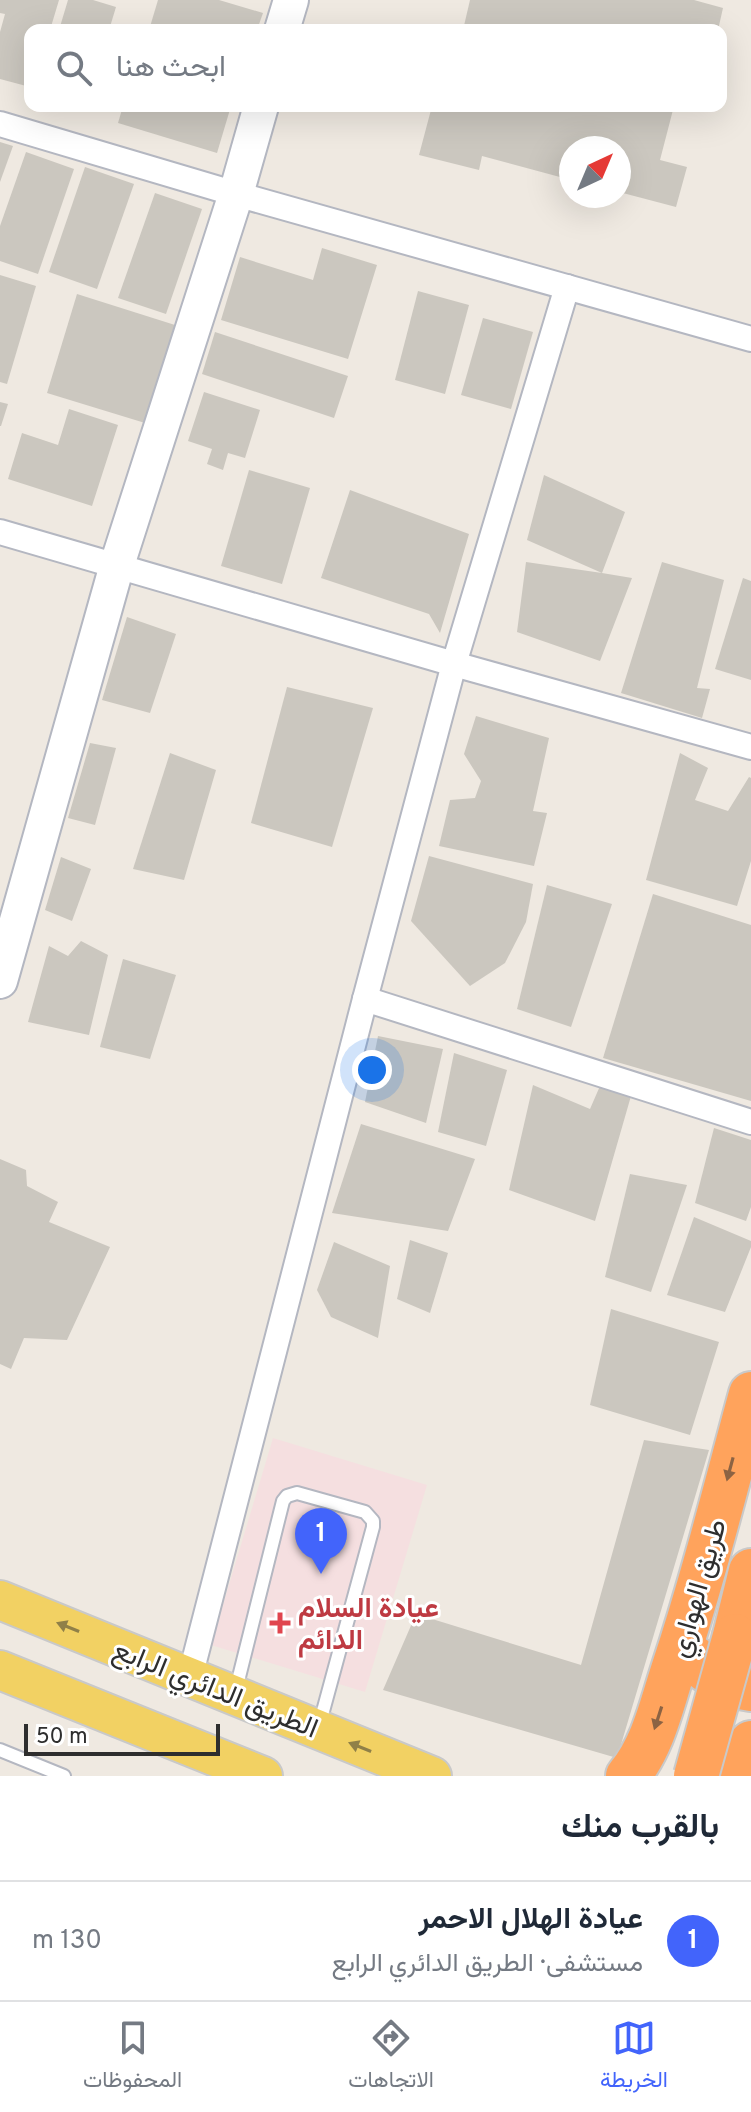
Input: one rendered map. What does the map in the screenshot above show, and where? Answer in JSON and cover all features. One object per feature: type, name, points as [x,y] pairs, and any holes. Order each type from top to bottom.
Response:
[{"type":"highway","name":"طريق الهواري","points":[[628,1776],[651,1739],[683,1642],[751,1394]]},
{"type":"highway","points":[[696,1776],[751,1571]]},
{"type":"highway","points":[[683,1642],[698,1663],[718,1678],[751,1689]]},
{"type":"highway","points":[[742,1776],[751,1743]]},
{"type":"main road","points":[[284,24],[291,0]]},
{"type":"main road","points":[[0,981],[117,565],[259,112]]},
{"type":"main road","name":"الطريق الدائري الرابع","points":[[0,1600],[432,1776]]},
{"type":"main road","points":[[0,1670],[263,1776]]},
{"type":"street","points":[[0,124],[751,339]]},
{"type":"street","points":[[190,1677],[454,664],[567,287]]},
{"type":"street","points":[[0,532],[751,747]]},
{"type":"street","points":[[365,999],[751,1122]]},
{"type":"lane","points":[[234,1696],[283,1501],[297,1493],[365,1512],[373,1521],[373,1527],[318,1729]]},
{"type":"lane","points":[[0,1750],[64,1776]]},
{"type":"shaded area","points":[[273,1438],[427,1485],[365,1692],[211,1645]]},
{"type":"building","points":[[0,0],[59,0],[52,24],[24,24],[24,85],[0,79],[0,32],[5,14],[0,13]]},
{"type":"building","points":[[68,0],[93,0],[116,7],[111,24],[61,24]]},
{"type":"building","points":[[158,0],[219,0],[263,13],[259,24],[151,24]]},
{"type":"building","points":[[470,0],[694,0],[723,8],[719,24],[464,24]]},
{"type":"building","points":[[121,112],[229,112],[217,153],[118,123]]},
{"type":"building","points":[[430,112],[672,112],[660,160],[687,167],[676,207],[631,195],[631,136],[559,136],[559,177],[482,156],[479,170],[419,155]]},
{"type":"building","points":[[0,142],[13,146],[0,182]]},
{"type":"building","points":[[26,152],[74,169],[38,274],[0,261],[0,226]]},
{"type":"building","points":[[85,167],[134,184],[97,289],[49,272]]},
{"type":"building","points":[[155,193],[202,209],[166,314],[118,298]]},
{"type":"building","points":[[322,248],[377,265],[348,359],[221,320],[240,257],[313,280]]},
{"type":"building","points":[[0,275],[36,286],[7,384],[0,382]]},
{"type":"building","points":[[418,291],[469,305],[445,394],[395,380]]},
{"type":"building","points":[[77,294],[175,325],[145,423],[47,393]]},
{"type":"building","points":[[483,318],[533,332],[511,409],[461,395]]},
{"type":"building","points":[[215,332],[348,376],[334,418],[202,374]]},
{"type":"building","points":[[204,392],[260,410],[245,458],[228,453],[223,470],[207,464],[212,449],[188,441]]},
{"type":"building","points":[[0,402],[8,404],[1,426],[0,426]]},
{"type":"building","points":[[69,409],[118,425],[92,506],[8,479],[22,433],[58,445]]},
{"type":"building","points":[[249,470],[310,488],[282,584],[221,566]]},
{"type":"building","points":[[544,475],[625,512],[602,573],[527,540]]},
{"type":"building","points":[[350,490],[469,534],[440,633],[429,614],[321,578]]},
{"type":"building","points":[[526,562],[632,578],[600,661],[517,632]]},
{"type":"building","points":[[662,562],[724,580],[697,688],[710,689],[702,718],[621,693]]},
{"type":"building","points":[[743,578],[751,581],[751,680],[715,669]]},
{"type":"building","points":[[127,617],[176,634],[150,713],[102,700]]},
{"type":"building","points":[[287,687],[373,708],[332,847],[251,823]]},
{"type":"building","points":[[476,716],[549,738],[533,811],[547,813],[534,866],[439,846],[450,800],[475,798],[481,781],[464,754]]},
{"type":"building","points":[[90,743],[116,748],[95,825],[68,818]]},
{"type":"building","points":[[170,753],[216,770],[184,880],[133,869]]},
{"type":"building","points":[[680,753],[708,768],[695,800],[728,811],[751,778],[751,861],[737,906],[646,880]]},
{"type":"building","points":[[429,856],[533,884],[526,922],[505,963],[470,986],[411,921]]},
{"type":"building","points":[[61,857],[91,869],[72,921],[45,910]]},
{"type":"building","points":[[547,885],[612,904],[571,1027],[517,1009]]},
{"type":"building","points":[[653,894],[751,925],[751,1101],[603,1058]]},
{"type":"building","points":[[81,941],[108,955],[89,1035],[28,1022],[49,946],[68,956]]},
{"type":"building","points":[[123,959],[176,975],[150,1059],[100,1047]]},
{"type":"building","points":[[378,1036],[443,1049],[426,1123],[365,1102]]},
{"type":"building","points":[[454,1053],[507,1070],[486,1146],[438,1132]]},
{"type":"building","points":[[533,1085],[590,1109],[600,1086],[631,1096],[595,1221],[509,1190]]},
{"type":"building","points":[[361,1124],[475,1159],[448,1231],[332,1213]]},
{"type":"building","points":[[714,1128],[751,1140],[751,1207],[746,1221],[695,1203]]},
{"type":"building","points":[[0,1159],[26,1170],[27,1186],[58,1202],[49,1222],[110,1247],[67,1340],[24,1338],[11,1369],[0,1364]]},
{"type":"building","points":[[630,1174],[687,1185],[651,1292],[605,1277]]},
{"type":"building","points":[[694,1217],[751,1241],[725,1312],[667,1295]]},
{"type":"building","points":[[410,1240],[448,1253],[430,1313],[397,1299]]},
{"type":"building","points":[[334,1242],[390,1266],[378,1338],[331,1317],[317,1290]]},
{"type":"building","points":[[611,1309],[719,1342],[690,1435],[590,1405]]},
{"type":"building","points":[[644,1440],[709,1450],[617,1758],[383,1690],[416,1614],[581,1665]]},
{"type":"place","name":"عيادة الهلال الاحمر","points":[[321,1574]]},
{"type":"place","name":"عيادة السلام الدائم","points":[[280,1623]]}]
